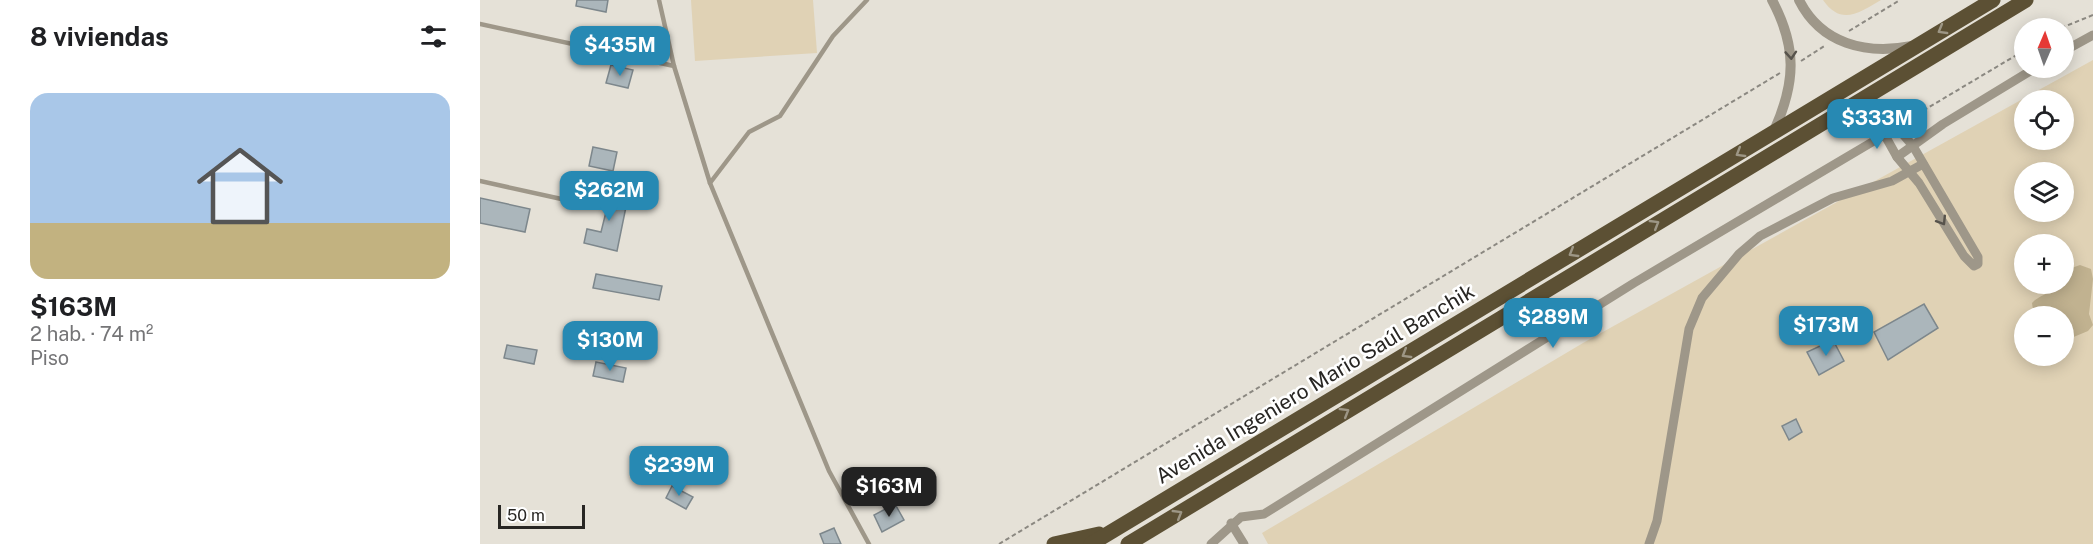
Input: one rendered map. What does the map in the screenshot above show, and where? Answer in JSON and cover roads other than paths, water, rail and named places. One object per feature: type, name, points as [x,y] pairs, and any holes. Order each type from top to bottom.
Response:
[{"type":"highway","name":"Avenida Ingeniero Mario Saúl Banchik","points":[[1091,544],[1993,0]]},
{"type":"highway","name":"Avenida Ingeniero Mario Saúl Banchik","points":[[1128,544],[2026,0]]},
{"type":"highway","points":[[1054,544],[1074,542],[1119,527]]},
{"type":"street","points":[[1772,0],[1790,44],[1792,66],[1789,90],[1774,133]]},
{"type":"street","points":[[1799,0],[1820,29],[1836,39],[1858,47],[1882,51],[1915,45]]},
{"type":"street","points":[[2074,45],[2093,35]]},
{"type":"street","points":[[1897,157],[1943,124],[2019,78]]},
{"type":"street","points":[[1863,98],[1875,112],[1884,135],[1897,157],[1919,183],[1969,263],[1974,266],[1978,264],[1978,257],[1914,146],[1889,118],[1875,112]]},
{"type":"street","points":[[1211,544],[1231,523],[1241,517],[1264,514],[1634,283],[1884,135]]},
{"type":"street","points":[[1649,544],[1657,521],[1689,329],[1702,298],[1739,254],[1760,236],[1833,198],[1892,181],[1923,164]]},
{"type":"street","points":[[1231,523],[1244,544]]},
{"type":"lane","points":[[659,0],[674,66],[710,183],[829,471],[869,544]]},
{"type":"lane","points":[[710,183],[749,132],[780,116],[833,36],[867,0]]},
{"type":"lane","points":[[480,24],[674,66]]},
{"type":"lane","points":[[480,181],[566,200]]}]
